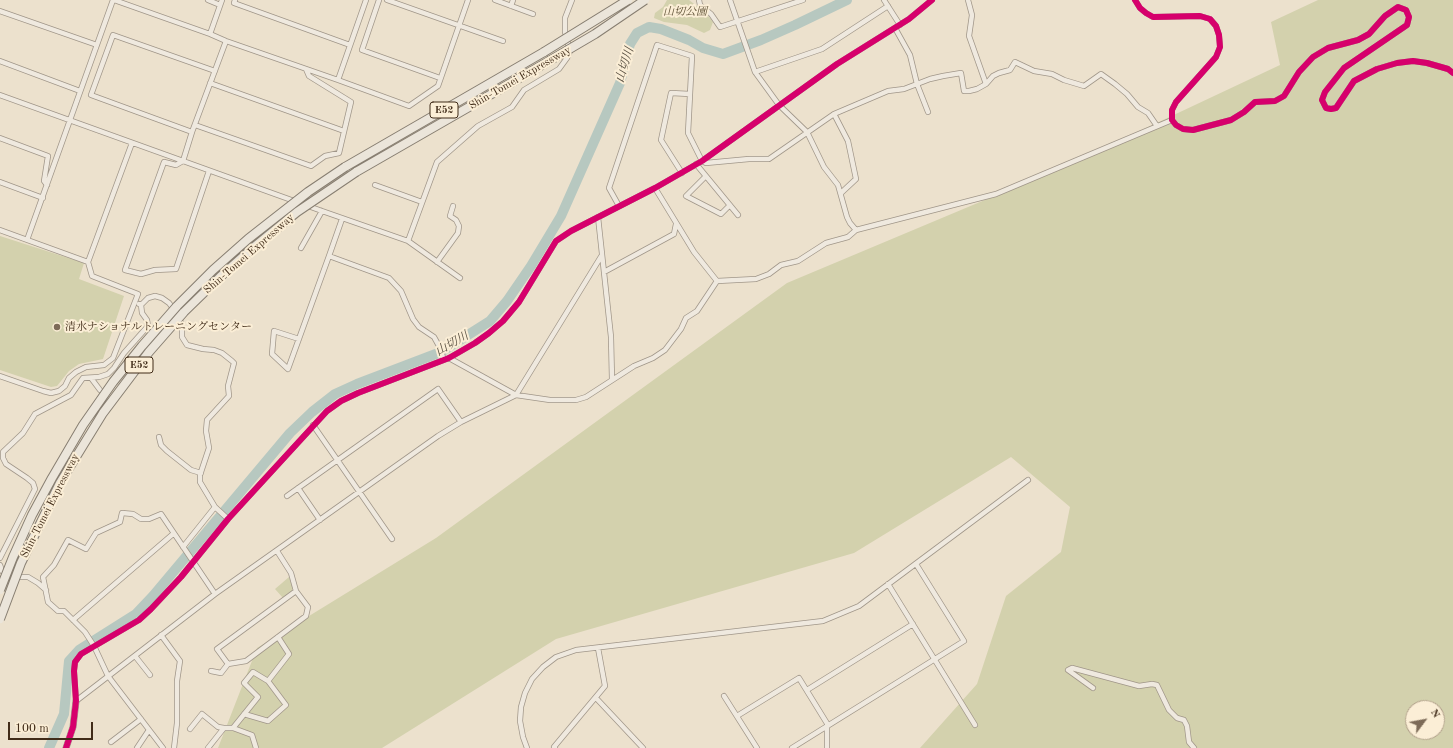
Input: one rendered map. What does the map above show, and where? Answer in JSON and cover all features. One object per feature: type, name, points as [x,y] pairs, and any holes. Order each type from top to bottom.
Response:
[{"type":"highway","name":"Shin-Tomei Expressway","points":[[0,590],[32,515],[83,425],[113,382],[142,346],[193,290],[214,270],[248,239],[302,197],[345,167],[544,52],[628,0]]},
{"type":"highway","name":"Shin-Tomei Expressway","points":[[0,619],[21,563],[41,520],[60,483],[103,413],[149,352],[184,312],[220,277],[297,212],[356,172],[549,62],[595,34],[645,0]]},
{"type":"street","points":[[27,240],[43,198],[69,120],[114,0],[409,106],[438,86],[468,0]]},
{"type":"street","points":[[208,0],[221,2],[210,34]]},
{"type":"street","points":[[235,0],[234,3],[350,45]]},
{"type":"street","points":[[338,80],[366,0]]},
{"type":"street","points":[[379,0],[362,50],[440,78]]},
{"type":"street","points":[[387,0],[503,41]]},
{"type":"street","points":[[495,0],[533,14]]},
{"type":"street","points":[[511,6],[513,0]]},
{"type":"street","points":[[408,241],[437,162],[478,126],[512,107],[524,90],[559,69],[567,58],[570,51],[565,32],[565,18],[572,0]]},
{"type":"street","points":[[699,0],[700,5],[711,14],[720,28],[789,2],[802,0]]},
{"type":"street","points":[[730,0],[755,72],[779,105],[807,132],[824,167],[838,185],[847,217],[856,230]]},
{"type":"street","points":[[884,0],[900,25]]},
{"type":"street","points":[[66,748],[73,727],[76,701],[74,670],[75,662],[81,654],[93,644],[139,620],[181,577],[191,560],[226,518],[271,473],[327,411],[341,401],[358,393],[445,358],[475,343],[504,321],[519,302],[556,242],[571,231],[655,188],[702,161],[837,64],[900,25],[932,0]]},
{"type":"street","points":[[968,0],[972,15],[969,36],[986,84]]},
{"type":"street","points":[[1135,0],[1140,8],[1153,17],[1200,16],[1210,19],[1216,26],[1219,35],[1220,47],[1216,57],[1176,102],[1172,110],[1172,120],[1178,127],[1183,129],[1193,130],[1231,120],[1244,112],[1255,102],[1275,101],[1284,96],[1299,72],[1313,57],[1328,48],[1358,40],[1369,34],[1385,16],[1398,8],[1406,10],[1410,17],[1406,25],[1344,68],[1325,92],[1322,100],[1326,108],[1336,108],[1354,81],[1377,70],[1397,63],[1413,61],[1427,63],[1448,69],[1453,73]]},
{"type":"street","points":[[755,72],[822,49],[888,6]]},
{"type":"street","points":[[0,11],[97,45]]},
{"type":"street","points":[[895,28],[910,55],[917,84],[928,112]]},
{"type":"street","points":[[192,132],[91,95],[113,35],[215,71]]},
{"type":"street","points":[[209,171],[176,269],[155,270],[141,274],[125,270],[164,162],[176,165],[183,161],[192,132],[226,41]]},
{"type":"street","points":[[619,206],[609,188],[657,45],[692,56],[688,133],[702,161],[706,163],[749,159],[769,159],[834,114],[888,91],[904,89],[943,76],[961,73],[964,90],[969,92],[986,84],[993,76],[1010,70],[1015,62],[1034,71],[1052,74],[1064,80],[1084,86],[1101,74],[1127,94],[1138,107],[1148,113],[1157,126]]},
{"type":"street","points":[[0,61],[80,91]]},
{"type":"street","points":[[195,125],[311,166],[325,156],[339,153],[351,102],[309,76],[306,69]]},
{"type":"street","points":[[210,83],[344,131]]},
{"type":"street","points":[[682,173],[661,140],[671,93],[690,94]]},
{"type":"street","points":[[0,95],[342,219],[408,241],[460,278]]},
{"type":"street","points":[[834,114],[848,141],[856,180],[841,193]]},
{"type":"street","points":[[717,281],[756,279],[768,274],[781,265],[798,261],[826,243],[848,237],[856,230],[996,194],[1172,120]]},
{"type":"street","points":[[0,138],[48,156],[44,181],[47,185]]},
{"type":"street","points":[[0,376],[51,393],[65,386],[69,378],[76,372],[86,367],[104,365],[113,358],[138,294],[92,276],[88,262],[132,143]]},
{"type":"street","points":[[696,164],[738,215]]},
{"type":"street","points":[[706,176],[686,196],[720,214],[730,205]]},
{"type":"street","points":[[0,182],[43,198]]},
{"type":"street","points":[[375,185],[422,202]]},
{"type":"street","points":[[655,188],[694,252],[717,281]]},
{"type":"street","points":[[438,262],[458,233],[459,226],[456,220],[450,216],[453,206]]},
{"type":"street","points":[[301,248],[322,211]]},
{"type":"street","points":[[598,217],[611,337],[612,380]]},
{"type":"street","points":[[299,339],[274,331],[272,354],[288,369],[330,256],[342,219]]},
{"type":"street","points":[[604,272],[674,234],[676,224]]},
{"type":"street","points":[[0,230],[88,262]]},
{"type":"street","points":[[76,701],[214,594],[438,436],[461,422],[516,395],[602,255]]},
{"type":"street","points":[[330,256],[389,278],[400,290],[413,319],[419,327],[434,337],[445,358],[516,395],[550,400],[576,400],[586,397],[634,366],[653,358],[665,350],[681,329],[686,318],[697,311],[717,281]]},
{"type":"street","points":[[141,305],[148,298],[155,296],[162,298],[169,303],[179,316],[182,326],[182,337],[187,345],[222,353],[232,360],[234,364],[228,386],[229,396],[207,420],[206,431],[209,448],[200,482],[216,507],[226,518]]},
{"type":"street","points":[[135,302],[141,305]]},
{"type":"street","points":[[0,558],[35,489],[33,483],[6,464],[1,454],[23,434],[34,414],[71,396],[83,378],[91,378],[108,374],[114,368],[124,353],[148,326],[142,313],[141,305]]},
{"type":"street","points":[[91,378],[100,390]]},
{"type":"street","points":[[287,496],[438,389],[461,422]]},
{"type":"street","points":[[313,425],[392,539]]},
{"type":"street","points":[[159,437],[161,445],[167,451],[191,470],[201,474]]},
{"type":"street","points":[[527,748],[520,721],[521,707],[525,693],[532,679],[543,667],[556,657],[576,650],[823,621],[859,606],[1028,480]]},
{"type":"street","points":[[298,488],[320,520]]},
{"type":"street","points":[[183,548],[216,507]]},
{"type":"street","points":[[163,748],[108,676],[93,644],[85,632],[64,611],[58,611],[48,602],[44,577],[54,565],[68,540],[86,549],[96,533],[120,522],[122,513],[132,514],[141,519],[149,519],[160,514],[214,594]]},
{"type":"street","points":[[74,620],[173,534]]},
{"type":"street","points":[[211,671],[221,673],[228,664],[246,661],[306,616],[308,607],[296,591],[291,573],[277,551]]},
{"type":"street","points":[[0,564],[2,571],[8,577],[28,577],[46,590]]},
{"type":"street","points":[[792,748],[964,641],[916,564]]},
{"type":"street","points":[[888,584],[975,725]]},
{"type":"street","points":[[228,664],[217,649],[296,591]]},
{"type":"street","points":[[807,690],[913,624]]},
{"type":"street","points":[[161,635],[180,661],[177,681],[177,723],[174,748]]},
{"type":"street","points":[[268,681],[289,654],[278,637]]},
{"type":"street","points":[[555,748],[554,747],[606,686],[598,648]]},
{"type":"street","points":[[135,656],[150,675]]},
{"type":"street","points":[[1093,688],[1068,670],[1072,668],[1139,686],[1152,684],[1157,685],[1169,710],[1177,718],[1184,720],[1187,726],[1189,742],[1194,748]]},
{"type":"street","points":[[233,728],[244,714],[258,697],[244,683],[253,672],[268,681],[286,706],[268,721],[244,714]]},
{"type":"street","points":[[737,716],[799,678],[828,726],[827,748]]},
{"type":"street","points":[[724,696],[757,748]]},
{"type":"street","points":[[596,698],[643,748]]},
{"type":"street","points":[[190,729],[202,714],[218,727],[233,728],[252,734],[256,748]]},
{"type":"street","points":[[111,742],[141,719]]},
{"type":"street","points":[[211,747],[224,728]]},
{"type":"street","points":[[137,748],[149,730]]},
{"type":"green space","name":"山切公園","points":[[667,0],[689,0],[706,13],[713,22],[710,30],[704,33],[687,25],[664,22],[654,18],[655,13],[663,7]]},
{"type":"green space","points":[[1318,0],[1453,0],[1453,748],[920,748],[977,684],[1006,596],[1061,552],[1070,507],[1011,457],[854,553],[556,639],[382,748],[218,748],[257,648],[436,538],[787,283],[1061,168],[1280,65],[1271,22]]},
{"type":"green space","name":"清水ナショナルトレーニングセンター","points":[[0,236],[84,263],[79,279],[124,296],[103,359],[79,364],[69,371],[57,386],[51,387],[0,370]]},
{"type":"green space","points":[[289,577],[293,588],[292,591],[283,598],[275,589]]},
{"type":"waterway","name":"山切川","points":[[49,748],[64,714],[69,661],[79,650],[136,614],[153,596],[290,433],[312,412],[335,394],[441,352],[490,321],[507,301],[531,266],[561,216],[620,83],[630,44],[637,33],[649,27],[661,29],[689,40],[703,48],[723,54],[761,40],[847,0]]},
{"type":"cycle path","points":[[66,748],[73,727],[76,701],[74,671],[75,662],[81,654],[139,620],[151,609],[181,577],[228,519],[327,411],[341,401],[358,393],[449,358],[475,343],[503,321],[519,302],[556,241],[571,231],[655,188],[702,161],[837,64],[909,19],[932,0]]},
{"type":"cycle path","points":[[1135,0],[1140,8],[1153,17],[1200,16],[1210,19],[1216,26],[1219,35],[1220,47],[1216,57],[1176,102],[1172,110],[1172,120],[1176,125],[1183,129],[1193,130],[1231,120],[1244,112],[1255,102],[1275,101],[1284,96],[1299,72],[1313,57],[1328,48],[1358,40],[1369,34],[1385,16],[1398,7],[1406,10],[1409,17],[1407,25],[1344,68],[1325,92],[1322,100],[1326,108],[1336,108],[1354,81],[1377,69],[1397,63],[1413,61],[1427,63],[1448,69],[1453,73]]},
{"type":"place","name":"清水ナショナルトレーニングセンター","points":[[57,327]]}]
